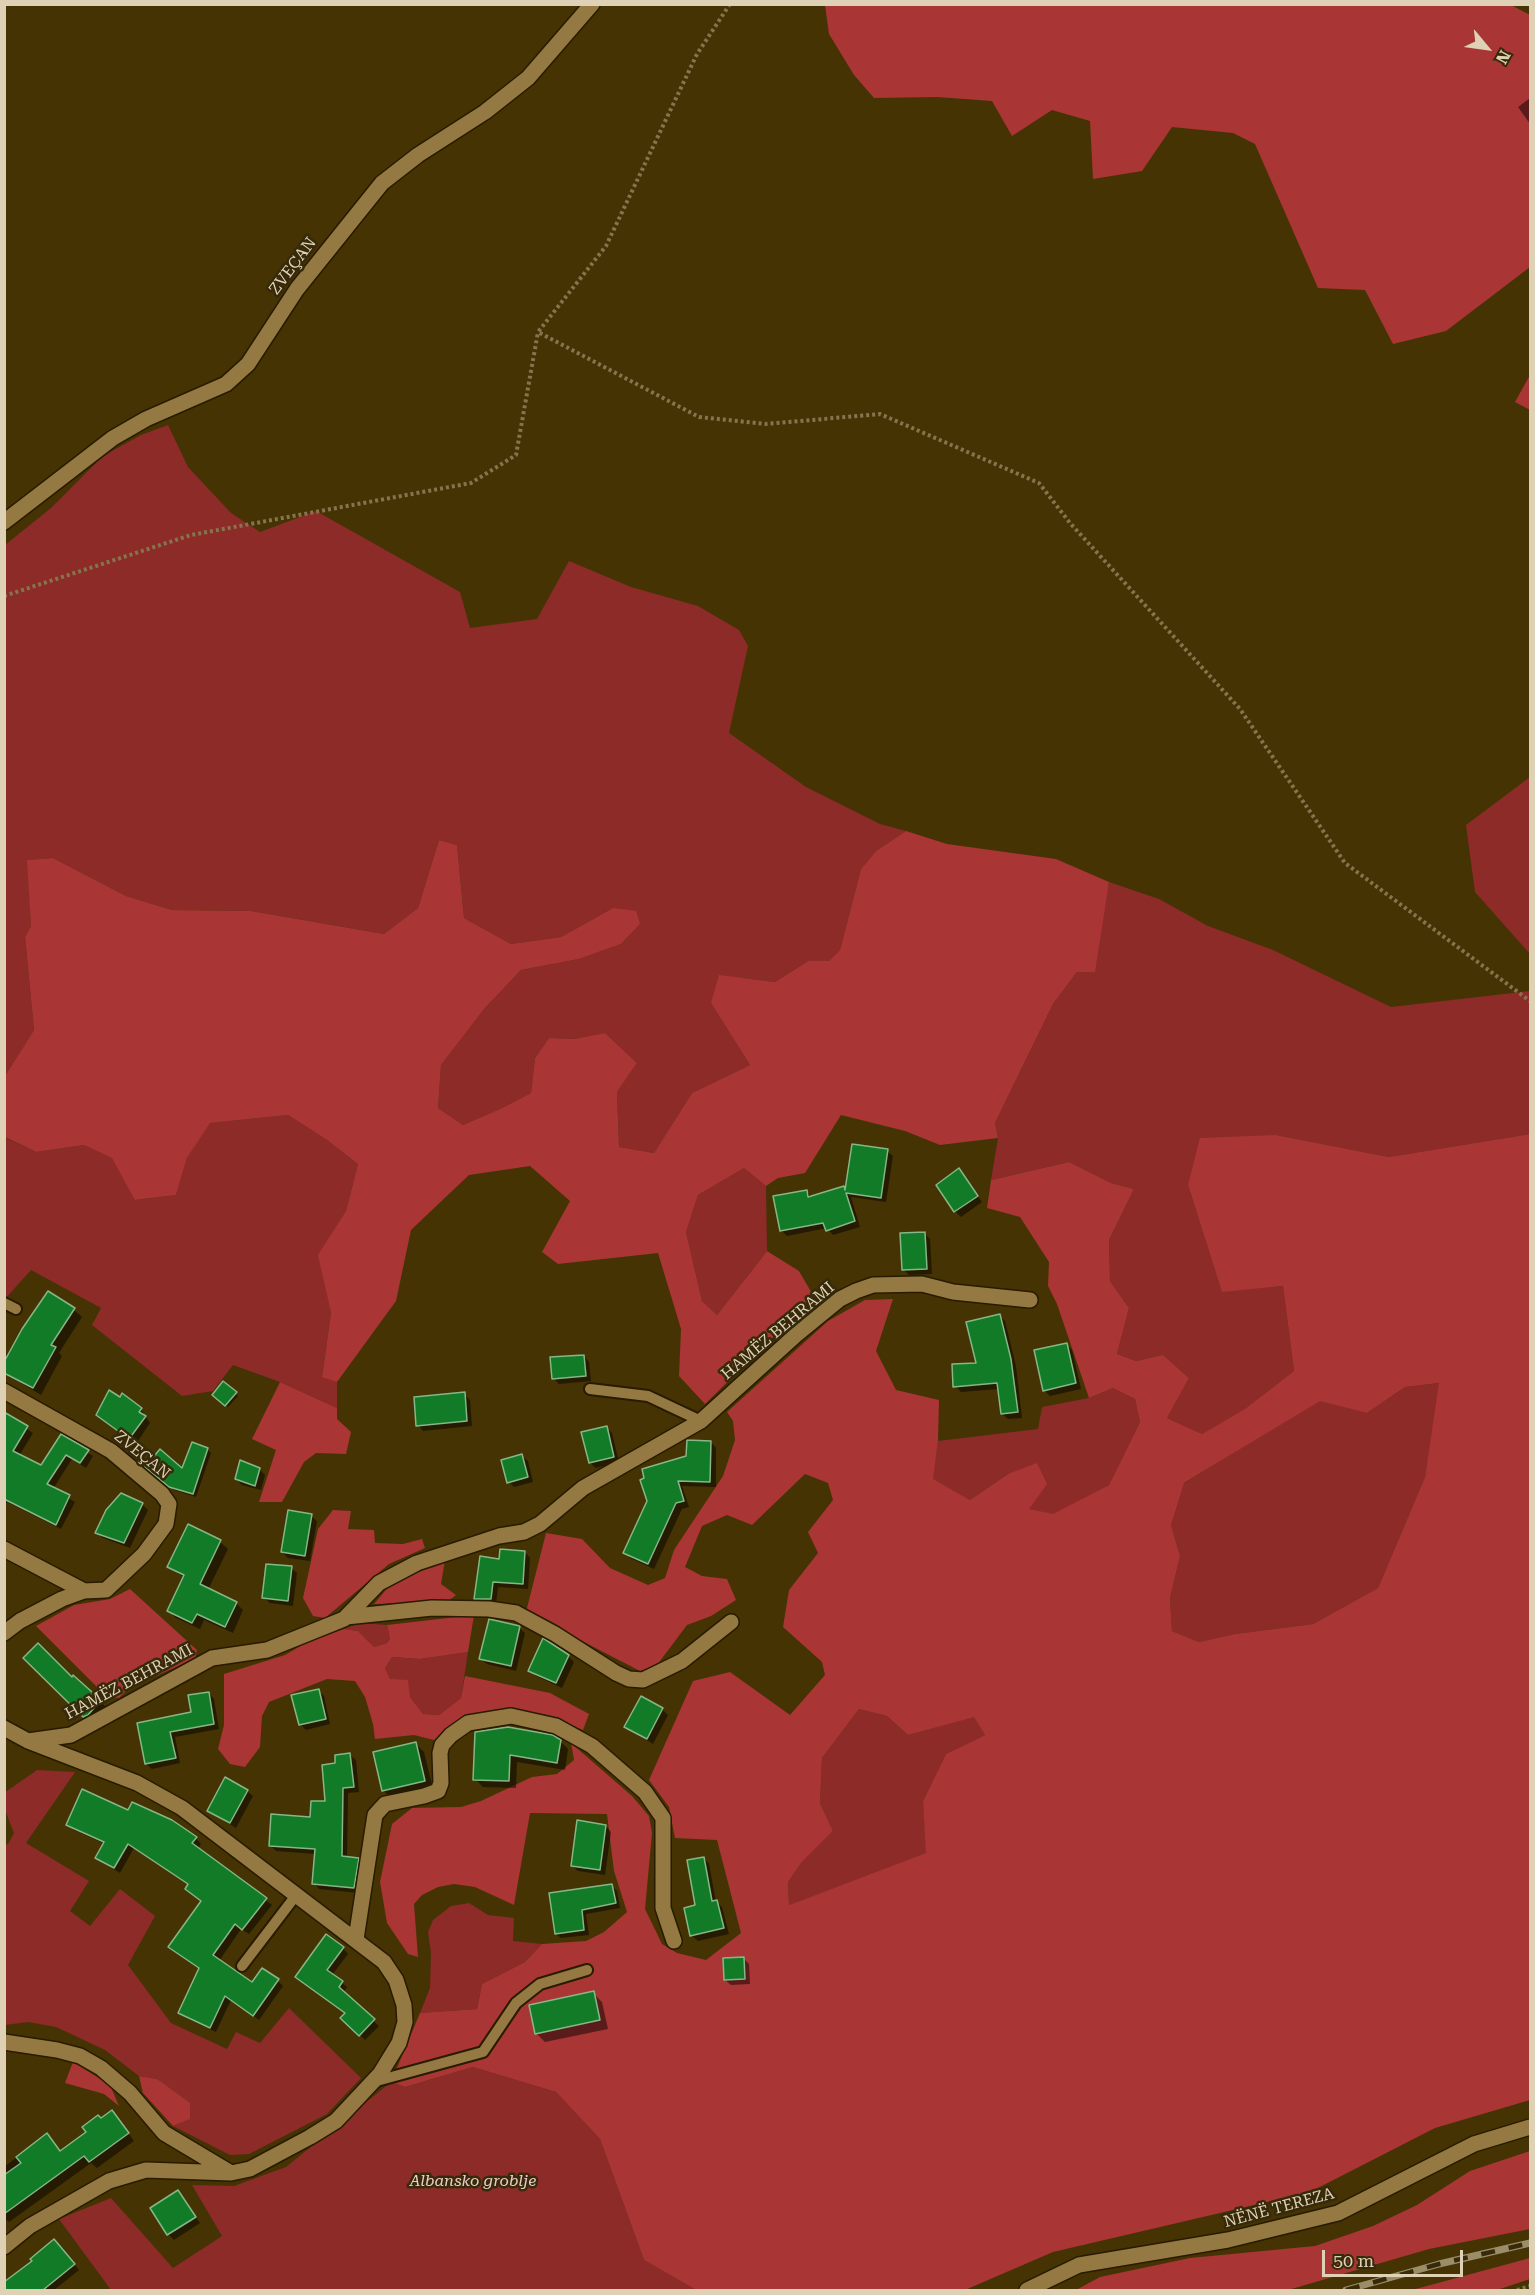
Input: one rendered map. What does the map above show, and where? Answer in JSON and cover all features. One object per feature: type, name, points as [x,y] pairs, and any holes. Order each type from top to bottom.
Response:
[{"type":"street","name":"ZVEÇAN","points":[[4,522],[113,438],[146,419],[226,384],[248,364],[297,289],[382,183],[418,155],[485,112],[528,78],[592,4]]},
{"type":"street","name":"HAMËZ BEHRAMI","points":[[346,1617],[379,1583],[417,1563],[499,1536],[524,1532],[540,1524],[583,1488],[701,1421],[796,1335],[840,1299],[856,1291],[873,1285],[922,1284],[953,1292],[1030,1300]]},
{"type":"street","name":"ZVEÇAN","points":[[4,1391],[111,1451],[162,1494],[169,1504],[166,1524],[144,1554],[106,1590],[84,1591],[62,1599],[20,1621],[4,1633]]},
{"type":"street","points":[[4,1549],[84,1591]]},
{"type":"street","name":"HAMËZ BEHRAMI","points":[[28,1741],[71,1735],[212,1658],[267,1650],[346,1617],[432,1608],[489,1609],[516,1613],[555,1634],[616,1673],[629,1679],[643,1680],[681,1662],[731,1622]]},
{"type":"street","points":[[357,1939],[375,1815],[385,1804],[438,1791],[441,1783],[442,1745],[468,1723],[511,1716],[556,1726],[592,1746],[645,1792],[663,1818],[663,1908],[674,1941]]},
{"type":"street","points":[[4,1728],[28,1741],[137,1783],[182,1809],[357,1939],[384,1962],[396,1980],[404,2005],[405,2022],[399,2043],[373,2082],[336,2121],[281,2154],[250,2169],[231,2173],[146,2170],[109,2181],[30,2226],[4,2247]]},
{"type":"street","points":[[4,2042],[80,2056],[101,2068],[130,2093],[164,2133],[231,2173]]},
{"type":"street","name":"NËNË TEREZA","points":[[1027,2290],[1079,2265],[1228,2240],[1338,2213],[1474,2144],[1530,2127]]},
{"type":"lane","points":[[4,1303],[16,1310]]},
{"type":"lane","points":[[590,1389],[648,1396],[701,1421]]},
{"type":"lane","points":[[242,1966],[297,1894]]},
{"type":"lane","points":[[373,2082],[483,2052],[516,2003],[524,1996],[540,1984],[587,1970]]},
{"type":"path","points":[[4,596],[191,535],[471,483],[516,455],[538,332],[606,246],[697,54],[730,4]]},
{"type":"path","points":[[538,332],[699,417],[766,424],[880,414],[1039,483],[1070,523],[1240,709],[1346,863],[1530,1001]]},
{"type":"path","points":[[1517,2290],[1530,2286]]},
{"type":"green space","points":[[168,425],[188,467],[231,513],[260,532],[316,511],[460,592],[470,628],[537,619],[569,561],[631,587],[698,606],[739,630],[748,646],[729,733],[806,787],[880,824],[906,831],[876,851],[861,869],[840,950],[829,961],[808,961],[775,982],[743,978],[711,1003],[750,1065],[692,1093],[654,1153],[619,1147],[617,1092],[637,1063],[605,1033],[574,1039],[549,1038],[535,1058],[531,1093],[500,1109],[463,1125],[438,1108],[441,1065],[485,1008],[521,970],[579,959],[621,944],[640,924],[613,908],[561,937],[511,944],[464,918],[457,845],[439,840],[418,908],[384,934],[251,911],[172,910],[126,896],[53,858],[28,860],[31,926],[25,937],[34,1030],[5,1076],[5,545],[51,508],[103,456],[141,435]]},
{"type":"green space","points":[[1530,777],[1530,954],[1475,892],[1466,825]]},
{"type":"green space","points":[[1109,882],[1159,899],[1208,926],[1273,950],[1391,1007],[1530,991],[1530,1134],[1389,1157],[1276,1135],[1188,1185],[1222,1291],[1283,1286],[1294,1371],[1246,1408],[1202,1434],[1167,1418],[1189,1378],[1163,1355],[1136,1361],[1117,1354],[1129,1308],[1110,1281],[1109,1240],[1134,1189],[1111,1183],[1069,1162],[991,1180],[998,1138],[995,1123],[1053,1004],[1077,972],[1103,913]]},
{"type":"green space","points":[[288,1115],[327,1140],[358,1164],[346,1211],[319,1255],[331,1313],[322,1376],[337,1382],[337,1408],[280,1382],[233,1365],[213,1391],[182,1396],[92,1325],[101,1308],[31,1270],[5,1299],[4,1137],[36,1152],[84,1145],[113,1158],[136,1200],[176,1195],[187,1158],[209,1123]]},
{"type":"green space","points":[[744,1168],[766,1186],[767,1251],[717,1315],[702,1301],[686,1232],[698,1195]]},
{"type":"green space","points":[[1440,1383],[1425,1477],[1378,1588],[1313,1624],[1235,1634],[1199,1642],[1172,1631],[1170,1598],[1180,1556],[1171,1525],[1183,1484],[1320,1400],[1367,1413],[1405,1387]]},
{"type":"green space","points":[[1113,1388],[1135,1399],[1140,1422],[1109,1485],[1053,1515],[1029,1509],[1008,1474],[970,1500],[932,1479],[938,1441],[1038,1429],[1042,1407],[1089,1398]]},
{"type":"green space","points":[[360,1623],[387,1625],[390,1639],[387,1643],[374,1647],[358,1631],[344,1629]]},
{"type":"green space","points":[[468,1652],[461,1698],[439,1715],[423,1714],[410,1697],[390,1679],[385,1668],[392,1657],[420,1659]]},
{"type":"green space","points":[[859,1709],[887,1716],[908,1735],[974,1716],[985,1735],[946,1754],[923,1801],[927,1853],[789,1905],[788,1882],[802,1862],[833,1831],[820,1803],[822,1758]]},
{"type":"green space","points":[[37,1770],[75,1772],[26,1843],[89,1881],[70,1911],[90,1926],[120,1889],[155,1916],[128,1965],[171,2023],[227,2049],[236,2032],[260,2043],[289,2008],[361,2078],[327,2114],[249,2154],[230,2155],[173,2126],[189,2119],[157,2079],[139,2076],[105,2050],[56,2027],[28,2022],[5,2025],[4,1845],[8,1844],[14,1833],[5,1810],[4,1793]]},
{"type":"green space","points":[[469,1903],[488,1915],[514,1918],[513,1941],[542,1944],[525,1962],[482,1984],[477,2009],[420,2013],[430,1988],[431,1953],[428,1932],[433,1920],[451,1906]]},
{"type":"green space","name":"Albansko groblje","points":[[473,2067],[556,2092],[600,2139],[644,2260],[696,2290],[111,2290],[59,2219],[111,2198],[173,2268],[222,2236],[192,2185],[234,2186],[286,2167],[391,2082],[405,2087]]},
{"type":"shaded area","points":[[825,5],[1511,5],[1530,15],[1530,267],[1446,331],[1393,344],[1365,290],[1318,288],[1255,144],[1233,133],[1172,127],[1142,171],[1093,179],[1090,121],[1052,110],[1012,136],[992,101],[937,97],[874,98],[854,75],[829,34]]},
{"type":"shaded area","points":[[1530,375],[1530,410],[1515,402]]},
{"type":"shaded area","points":[[906,831],[947,844],[1056,859],[1109,882],[1095,972],[1077,972],[1053,1004],[995,1123],[998,1138],[940,1145],[905,1131],[841,1115],[805,1173],[778,1178],[766,1186],[744,1168],[698,1195],[686,1232],[702,1301],[717,1315],[767,1251],[799,1271],[814,1297],[705,1404],[679,1376],[681,1329],[658,1253],[558,1264],[542,1252],[570,1201],[530,1166],[469,1175],[411,1230],[396,1301],[337,1382],[322,1377],[331,1313],[318,1255],[346,1211],[358,1164],[327,1140],[288,1115],[210,1123],[187,1158],[176,1195],[135,1200],[112,1158],[84,1145],[36,1152],[5,1137],[5,1076],[34,1030],[25,937],[31,926],[27,860],[53,858],[126,896],[172,910],[251,911],[384,934],[418,908],[439,840],[457,845],[464,918],[511,944],[561,937],[613,908],[636,911],[640,924],[621,944],[579,959],[521,970],[485,1008],[441,1065],[438,1108],[463,1125],[500,1109],[531,1093],[535,1058],[549,1038],[574,1039],[605,1033],[637,1063],[617,1092],[619,1147],[654,1153],[692,1093],[750,1065],[711,1003],[719,975],[775,982],[808,961],[829,961],[840,950],[861,869],[876,851]]},
{"type":"shaded area","points":[[1530,1134],[1530,2100],[1435,2128],[1310,2192],[1053,2252],[965,2290],[696,2290],[644,2260],[600,2139],[556,2092],[473,2067],[405,2087],[391,2082],[420,2013],[477,2009],[482,1984],[525,1962],[542,1944],[586,1941],[604,1932],[627,1912],[614,1871],[607,1814],[530,1813],[514,1905],[475,1887],[454,1884],[438,1887],[422,1895],[414,1904],[418,1957],[408,1954],[387,1923],[380,1882],[392,1824],[412,1808],[461,1807],[481,1801],[532,1777],[557,1774],[574,1760],[571,1743],[632,1796],[649,1816],[652,1833],[645,1909],[662,1944],[677,1953],[706,1960],[741,1933],[717,1840],[675,1838],[669,1807],[649,1780],[693,1681],[730,1672],[790,1715],[825,1675],[822,1662],[783,1627],[789,1590],[818,1553],[808,1532],[833,1500],[828,1483],[805,1474],[752,1525],[727,1515],[702,1526],[685,1567],[702,1576],[727,1579],[736,1600],[711,1616],[687,1625],[657,1665],[640,1671],[526,1612],[546,1533],[582,1539],[610,1568],[648,1585],[665,1578],[674,1550],[723,1476],[735,1440],[733,1421],[727,1412],[828,1321],[865,1300],[893,1299],[876,1351],[896,1390],[939,1400],[938,1441],[933,1479],[970,1500],[1008,1474],[1037,1463],[1047,1484],[1029,1509],[1053,1514],[1109,1485],[1140,1422],[1135,1399],[1113,1388],[1089,1398],[1057,1304],[1048,1286],[1049,1262],[1020,1217],[987,1208],[991,1180],[1069,1162],[1111,1183],[1134,1189],[1109,1240],[1110,1281],[1129,1308],[1117,1354],[1136,1361],[1163,1355],[1189,1378],[1167,1418],[1202,1434],[1246,1408],[1294,1371],[1283,1286],[1222,1292],[1188,1185],[1200,1138],[1276,1135],[1389,1157]],"holes":[[[1439,1383],[1425,1477],[1378,1588],[1313,1624],[1235,1634],[1199,1642],[1172,1631],[1170,1598],[1180,1556],[1171,1525],[1184,1483],[1320,1401],[1367,1413],[1405,1387]],[[859,1709],[887,1716],[908,1735],[974,1717],[985,1735],[946,1754],[923,1801],[926,1853],[789,1905],[788,1882],[802,1862],[833,1831],[820,1803],[822,1758]]]},
{"type":"shaded area","points":[[280,1382],[337,1408],[337,1419],[351,1432],[346,1454],[316,1453],[304,1462],[282,1502],[259,1502],[276,1450],[252,1439]]},
{"type":"shaded area","points":[[333,1510],[351,1511],[348,1529],[374,1530],[375,1543],[403,1544],[422,1539],[425,1548],[389,1564],[325,1618],[313,1616],[303,1598],[318,1529]]},
{"type":"shaded area","points":[[445,1560],[441,1584],[456,1595],[447,1602],[374,1604],[390,1585]]},
{"type":"shaded area","points":[[130,1589],[197,1650],[195,1659],[130,1687],[119,1698],[106,1696],[36,1626],[74,1605],[110,1599]]},
{"type":"shaded area","points":[[474,1615],[468,1652],[420,1659],[392,1657],[385,1668],[390,1679],[408,1680],[410,1697],[423,1714],[439,1715],[461,1698],[465,1676],[550,1693],[589,1714],[583,1730],[551,1717],[511,1709],[475,1714],[434,1740],[414,1735],[375,1739],[365,1697],[355,1681],[327,1679],[269,1702],[262,1716],[260,1747],[245,1767],[230,1764],[218,1749],[224,1725],[224,1674],[285,1655],[309,1641],[344,1629],[358,1631],[374,1647],[387,1643],[390,1639],[387,1625]]},
{"type":"shaded area","points":[[73,2062],[110,2085],[119,2106],[104,2094],[65,2083]]},
{"type":"shaded area","points":[[139,2076],[157,2079],[190,2103],[190,2119],[173,2126],[143,2093]]},
{"type":"shaded area","points":[[1530,2151],[1530,2229],[1429,2249],[1288,2290],[1076,2290],[1100,2277],[1190,2258],[1315,2246],[1373,2226],[1417,2205],[1470,2171]]},
{"type":"shaded area","points":[[1530,2258],[1530,2279],[1497,2290],[1412,2290]]},
{"type":"building","points":[[852,1144],[888,1149],[881,1198],[846,1193],[855,1221],[826,1231],[823,1223],[780,1231],[773,1196],[807,1190],[808,1197],[844,1186],[845,1190]]},
{"type":"building","points":[[959,1168],[978,1196],[954,1212],[936,1185]]},
{"type":"building","points":[[925,1232],[927,1269],[902,1270],[900,1233]]},
{"type":"building","points":[[48,1291],[75,1308],[51,1345],[56,1347],[33,1388],[4,1373],[4,1362],[22,1329]]},
{"type":"building","points":[[1000,1314],[1011,1359],[1018,1412],[1001,1414],[997,1383],[953,1387],[952,1364],[976,1363],[966,1322]]},
{"type":"building","points":[[1067,1343],[1076,1383],[1043,1391],[1034,1350]]},
{"type":"building","points":[[584,1355],[586,1376],[552,1379],[550,1357]]},
{"type":"building","points":[[223,1381],[237,1392],[225,1406],[212,1395]]},
{"type":"building","points":[[109,1390],[120,1397],[122,1393],[142,1408],[139,1412],[146,1416],[129,1439],[96,1415]]},
{"type":"building","points":[[465,1392],[467,1421],[416,1426],[414,1397]]},
{"type":"building","points":[[4,1412],[28,1426],[13,1451],[41,1465],[61,1434],[89,1450],[80,1463],[66,1455],[47,1484],[70,1495],[56,1525],[4,1499]]},
{"type":"building","points":[[607,1426],[614,1457],[589,1463],[581,1432]]},
{"type":"building","points":[[687,1440],[711,1441],[710,1482],[678,1481],[684,1501],[676,1503],[648,1564],[623,1553],[647,1501],[640,1480],[644,1478],[642,1469],[686,1456]]},
{"type":"building","points":[[192,1442],[208,1448],[193,1494],[169,1487],[145,1467],[160,1449],[182,1468]]},
{"type":"building","points":[[522,1454],[528,1477],[507,1483],[501,1460]]},
{"type":"building","points":[[240,1460],[260,1468],[255,1486],[235,1479]]},
{"type":"building","points":[[121,1493],[143,1503],[124,1543],[95,1533],[106,1510]]},
{"type":"building","points":[[288,1510],[312,1514],[305,1556],[281,1552]]},
{"type":"building","points":[[188,1524],[221,1540],[200,1584],[237,1602],[225,1627],[197,1614],[192,1623],[167,1611],[184,1575],[167,1567]]},
{"type":"building","points":[[500,1549],[525,1551],[523,1584],[493,1582],[491,1599],[474,1599],[480,1556],[499,1559]]},
{"type":"building","points":[[266,1564],[292,1566],[288,1601],[262,1598]]},
{"type":"building","points":[[489,1619],[520,1626],[511,1666],[479,1659]]},
{"type":"building","points":[[543,1638],[569,1655],[556,1683],[528,1671]]},
{"type":"building","points":[[38,1643],[72,1677],[73,1675],[101,1700],[88,1715],[83,1717],[23,1658]]},
{"type":"building","points":[[319,1689],[326,1719],[299,1725],[291,1695]]},
{"type":"building","points":[[209,1692],[214,1724],[170,1732],[176,1758],[145,1764],[137,1723],[191,1712],[188,1695]]},
{"type":"building","points":[[641,1696],[663,1708],[647,1739],[624,1727]]},
{"type":"building","points":[[508,1727],[553,1735],[561,1740],[557,1763],[510,1755],[509,1781],[473,1780],[475,1732]]},
{"type":"building","points":[[416,1742],[425,1781],[382,1791],[373,1752]]},
{"type":"building","points":[[350,1753],[354,1787],[343,1788],[342,1856],[359,1858],[354,1888],[312,1884],[315,1849],[269,1846],[271,1814],[310,1817],[311,1801],[325,1801],[322,1765],[335,1763],[335,1755]]},
{"type":"building","points":[[225,1777],[248,1790],[230,1823],[207,1811]]},
{"type":"building","points":[[82,1789],[128,1810],[132,1802],[172,1820],[197,1837],[192,1843],[267,1898],[242,1930],[235,1924],[213,1955],[252,1982],[262,1968],[279,1979],[253,2016],[225,1996],[210,2028],[178,2013],[199,1968],[168,1947],[201,1901],[185,1889],[188,1884],[128,1844],[114,1868],[95,1858],[104,1842],[66,1825]]},
{"type":"building","points":[[577,1820],[606,1825],[600,1870],[571,1866]]},
{"type":"building","points":[[704,1857],[712,1901],[717,1900],[724,1928],[690,1936],[684,1908],[695,1905],[687,1860]]},
{"type":"building","points":[[612,1884],[616,1903],[582,1910],[584,1930],[555,1934],[549,1893]]},
{"type":"building","points":[[326,1934],[344,1947],[327,1970],[343,1981],[339,1987],[375,2019],[359,2036],[340,2018],[345,2013],[295,1977]]},
{"type":"building","points":[[744,1957],[745,1979],[724,1980],[723,1958]]},
{"type":"building","points":[[594,1991],[600,2020],[535,2034],[529,2005]]},
{"type":"building","points":[[112,2110],[129,2133],[89,2162],[84,2156],[4,2214],[4,2175],[21,2163],[16,2157],[47,2133],[60,2151],[86,2132],[82,2127],[98,2115],[101,2118]]},
{"type":"building","points":[[178,2190],[196,2217],[167,2235],[150,2208]]},
{"type":"building","points":[[54,2239],[75,2264],[43,2290],[4,2290],[4,2282],[32,2261],[30,2259]]},
{"type":"railway","points":[[1346,2290],[1439,2264],[1530,2243]]}]
